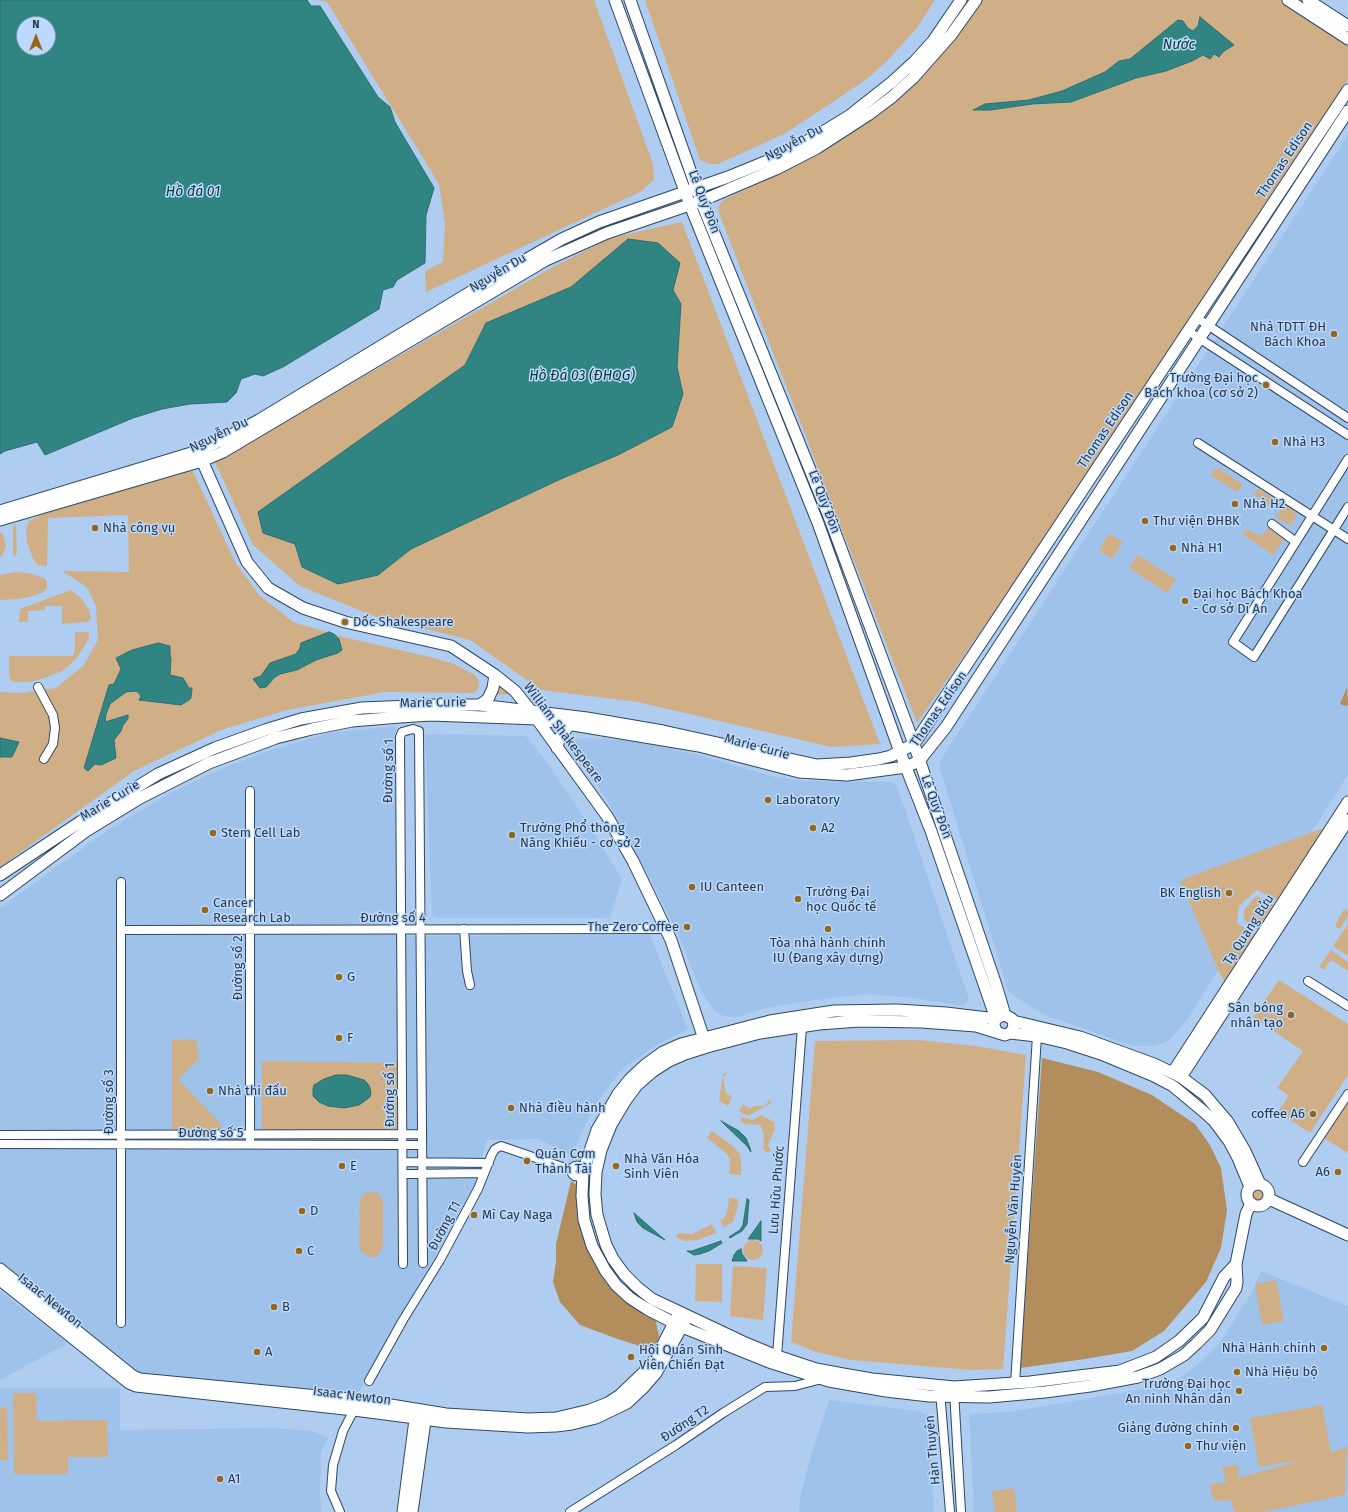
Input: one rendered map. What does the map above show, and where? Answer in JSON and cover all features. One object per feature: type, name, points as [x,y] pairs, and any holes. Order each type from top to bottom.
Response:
[{"type":"street","name":"Lê Quý Đôn","points":[[615,0],[685,193],[818,523],[900,752],[1004,1018]]},
{"type":"street","name":"Lê Quý Đôn","points":[[630,0],[696,189],[830,519],[914,744],[996,985],[1004,1018]]},
{"type":"street","name":"Nguyễn Du","points":[[0,511],[200,456],[220,441],[259,420],[487,282],[562,239],[599,222],[696,189],[772,159],[813,138],[849,116],[892,82],[924,51],[961,0]]},
{"type":"street","name":"Nguyễn Du","points":[[0,520],[238,444],[546,260],[606,233],[701,201],[776,169],[811,152],[868,115],[892,97],[913,78],[951,35],[976,0]]},
{"type":"street","points":[[1288,0],[1348,39]]},
{"type":"street","points":[[1308,0],[1348,26]]},
{"type":"street","name":"Thomas Edison","points":[[914,744],[1348,90]]},
{"type":"street","name":"Thomas Edison","points":[[919,761],[946,727],[1348,111]]},
{"type":"street","points":[[1197,318],[1348,418]]},
{"type":"street","points":[[1188,331],[1348,435]]},
{"type":"street","points":[[1272,385],[1279,373]]},
{"type":"street","points":[[762,386],[773,380]]},
{"type":"street","points":[[1198,443],[1348,539]]},
{"type":"street","name":"William Shakespeare","points":[[200,456],[247,562],[268,588],[304,608],[345,622],[451,646],[495,675],[515,691],[610,820],[633,861],[666,929],[677,957],[705,1042]]},
{"type":"street","points":[[793,462],[805,456]]},
{"type":"street","points":[[1348,460],[1233,642],[1254,657],[1348,507]]},
{"type":"street","points":[[818,523],[830,519]]},
{"type":"street","points":[[1272,524],[1296,542]]},
{"type":"street","points":[[976,650],[991,658]]},
{"type":"street","points":[[480,705],[488,699],[495,675]]},
{"type":"street","points":[[38,687],[53,715],[55,728],[53,744],[44,759]]},
{"type":"street","name":"Marie Curie","points":[[0,895],[138,793],[158,774],[215,748],[265,730],[301,719],[362,708],[480,705],[534,715],[570,725],[699,746],[799,772],[847,776],[906,767],[919,761]]},
{"type":"street","name":"Marie Curie","points":[[0,875],[80,822],[138,793],[209,763],[276,738],[352,721],[400,716],[534,715],[588,718],[663,731],[817,766],[879,759],[900,752],[914,744]]},
{"type":"street","points":[[557,748],[559,739],[570,725]]},
{"type":"street","name":"Đường số 1","points":[[403,1264],[400,737],[402,732],[413,729],[419,731],[423,1263]]},
{"type":"street","name":"Đường số 2","points":[[250,791],[250,1145]]},
{"type":"street","name":"Tạ Quang Bửu","points":[[1177,1074],[1277,920],[1348,802]]},
{"type":"street","name":"Tạ Quang Bửu","points":[[1277,920],[1348,820]]},
{"type":"street","points":[[930,831],[942,827]]},
{"type":"street","name":"Đường số 3","points":[[121,882],[121,1323]]},
{"type":"street","name":"Đường số 4","points":[[121,930],[666,929]]},
{"type":"street","points":[[464,930],[467,971],[470,986]]},
{"type":"street","points":[[1308,980],[1348,1006]]},
{"type":"street","points":[[1251,1203],[1246,1214],[1236,1264],[1236,1288],[1210,1330],[1184,1355],[1160,1369],[1138,1377],[1090,1386],[989,1397],[940,1391],[886,1391],[844,1385],[743,1342],[652,1299],[624,1274],[606,1245],[597,1215],[595,1195],[596,1172],[604,1143],[614,1120],[637,1085],[652,1072],[669,1061],[685,1054],[705,1042],[770,1021],[834,1011],[897,1010],[1004,1018],[1080,1037],[1177,1074],[1204,1095],[1228,1122],[1244,1151],[1255,1185]]},
{"type":"street","points":[[996,1031],[994,1025],[1004,1018]]},
{"type":"street","points":[[1004,1018],[1013,1029],[1010,1033]]},
{"type":"street","points":[[823,1375],[769,1362],[678,1325],[647,1309],[630,1298],[616,1285],[605,1270],[592,1246],[584,1220],[582,1172],[597,1130],[618,1094],[630,1079],[645,1065],[663,1052],[681,1044],[705,1042],[802,1027],[859,1021],[893,1021],[976,1026],[996,1031],[1003,1035],[1010,1033],[1037,1036],[1068,1043],[1114,1058],[1173,1086],[1203,1110],[1221,1131],[1255,1185]]},
{"type":"street","name":"Lưu Hữu Phước","points":[[777,1356],[802,1027]]},
{"type":"street","name":"Nguyễn Văn Huyên","points":[[1015,1384],[1037,1036]]},
{"type":"street","points":[[1303,1162],[1348,1094]]},
{"type":"street","name":"Đường số 5","points":[[0,1135],[422,1134]]},
{"type":"street","name":"Đường số 5","points":[[0,1144],[422,1145]]},
{"type":"street","name":"Đường T1","points":[[369,1381],[403,1320],[440,1260],[478,1189],[495,1149],[501,1146],[571,1170],[573,1175],[576,1177],[580,1176],[582,1172]]},
{"type":"street","points":[[403,1162],[488,1163]]},
{"type":"street","points":[[582,1172],[596,1172]]},
{"type":"street","points":[[403,1174],[484,1173]]},
{"type":"street","points":[[1255,1185],[1266,1186],[1269,1192],[1269,1199],[1261,1206],[1254,1205],[1247,1197],[1247,1194],[1255,1185]]},
{"type":"street","points":[[1269,1199],[1348,1235]]},
{"type":"street","points":[[954,1392],[1120,1370],[1156,1357],[1179,1341],[1203,1318],[1224,1277],[1236,1264]]},
{"type":"street","name":"Isaac Newton","points":[[0,1269],[133,1376],[140,1379],[360,1400],[421,1414],[446,1422],[528,1428],[572,1424],[596,1418],[627,1403],[656,1373],[684,1314]]},
{"type":"street","name":"Isaac Newton","points":[[0,1280],[129,1383],[136,1386],[354,1410],[421,1414]]},
{"type":"street","name":"Đường T2","points":[[570,1512],[765,1387],[795,1386],[823,1375]]},
{"type":"street","name":"Hàn Thuyên","points":[[940,1391],[950,1512]]},
{"type":"street","name":"Hàn Thuyên","points":[[954,1392],[961,1512]]},
{"type":"street","points":[[340,1512],[331,1491],[333,1465],[344,1431],[360,1400]]},
{"type":"street","points":[[403,1512],[421,1414]]},
{"type":"street","points":[[412,1512],[421,1414]]},
{"type":"shaded area","points":[[318,0],[594,0],[653,164],[654,180],[640,192],[426,292],[425,271],[443,262],[445,223],[439,184],[327,2]]},
{"type":"shaded area","points":[[645,0],[935,0],[917,28],[887,61],[868,78],[784,134],[718,164],[710,164],[700,160]]},
{"type":"shaded area","points":[[981,0],[1282,0],[1348,44],[1348,80],[1086,480],[917,723],[719,213],[718,207],[723,200],[820,154],[879,112],[920,78],[958,36]],"holes":[[[1200,17],[1224,51],[1219,57],[1214,54],[1203,55],[1166,71],[1136,78],[1071,102],[974,110],[985,104],[1029,100],[1062,91],[1105,72],[1119,61],[1130,59],[1183,21],[1193,31],[1198,26]]]},
{"type":"shaded area","name":"Trường Đại học Bách khoa (cơ sở 2)","points":[[1348,135],[1348,775],[1311,833],[1181,880],[1218,970],[1191,1014],[1171,1039],[1156,1046],[1133,1046],[1042,1014],[1013,995],[1008,990],[940,769],[940,764],[942,758]]},
{"type":"shaded area","points":[[682,222],[880,744],[831,747],[638,702],[541,690],[470,640],[374,616],[300,586],[253,545],[215,462],[553,267],[610,238]],"holes":[[[628,239],[673,290],[681,304],[677,367],[683,394],[672,427],[618,455],[563,478],[411,549],[378,575],[302,567],[295,544],[258,512],[465,365],[486,323],[571,287]]]},
{"type":"shaded area","points":[[1218,468],[1242,484],[1242,487],[1237,492],[1210,475],[1215,469]]},
{"type":"shaded area","points":[[192,469],[235,562],[259,595],[293,622],[343,637],[454,664],[475,675],[479,682],[478,690],[474,693],[385,692],[287,710],[221,730],[134,771],[0,867],[0,757],[12,757],[19,742],[0,738],[0,692],[21,693],[56,688],[84,665],[98,640],[96,606],[87,587],[62,571],[129,572],[128,515],[48,518],[47,566],[37,565],[27,543],[26,529],[29,521],[43,514]],"holes":[[[158,643],[170,646],[170,675],[183,678],[190,688],[189,700],[181,705],[139,700],[141,696],[137,691],[126,692],[110,704],[106,714],[105,722],[127,715],[128,720],[123,725],[121,731],[114,740],[116,757],[101,765],[95,764],[108,689],[114,684],[132,650]]]},
{"type":"shaded area","points":[[1258,489],[1279,502],[1275,508],[1254,495]]},
{"type":"shaded area","points":[[1285,505],[1297,514],[1291,526],[1275,517]]},
{"type":"shaded area","points":[[16,524],[17,553],[15,556],[13,555],[13,527]]},
{"type":"shaded area","points":[[1268,528],[1284,539],[1273,555],[1245,536],[1243,533],[1246,529],[1260,536]]},
{"type":"shaded area","points":[[0,532],[3,534],[6,547],[0,559]]},
{"type":"shaded area","points":[[1109,534],[1123,542],[1112,559],[1099,550]]},
{"type":"shaded area","points":[[1138,555],[1176,579],[1168,592],[1165,592],[1129,568]]},
{"type":"shaded area","points":[[17,572],[29,573],[44,578],[47,581],[47,588],[43,592],[33,596],[0,600],[0,575]]},
{"type":"shaded area","points":[[71,590],[82,599],[89,610],[91,618],[88,622],[62,624],[62,606],[45,606],[45,610],[28,611],[28,622],[19,622],[20,609]]},
{"type":"shaded area","points":[[75,632],[89,632],[89,638],[77,658],[62,671],[42,679],[28,682],[12,682],[9,676],[9,656],[73,656],[75,647]]},
{"type":"shaded area","points":[[492,679],[512,694],[489,695]]},
{"type":"shaded area","points":[[1347,687],[1348,705],[1346,706],[1340,704]]},
{"type":"shaded area","points":[[396,726],[397,936],[650,935],[688,1029],[658,1044],[622,1069],[594,1107],[571,1155],[538,1139],[487,1140],[474,1187],[357,1395],[140,1377],[0,1266],[0,908],[108,830],[170,793],[221,769],[264,752],[329,733]]},
{"type":"shaded area","name":"Trường Phổ thông Năng Khiếu - cơ sở 2","points":[[425,734],[526,736],[545,760],[580,811],[622,879],[610,918],[435,918],[432,915]]},
{"type":"shaded area","name":"Trường Đại học Quốc tế","points":[[586,738],[647,743],[702,756],[775,777],[803,781],[892,782],[897,786],[969,999],[967,1002],[963,1006],[914,998],[868,994],[766,1008],[738,1017],[723,1016],[714,1010],[702,993],[675,927],[621,824],[601,791],[568,746],[570,741]]},
{"type":"shaded area","points":[[1334,827],[1283,903],[1257,890],[1239,906],[1237,923],[1261,939],[1228,989],[1218,970],[1180,880],[1321,829]]},
{"type":"shaded area","points":[[1256,896],[1280,908],[1263,933],[1244,920],[1244,910]]},
{"type":"shaded area","points":[[1344,909],[1348,911],[1348,916],[1340,929],[1335,926]]},
{"type":"shaded area","points":[[1348,924],[1348,956],[1333,946]]},
{"type":"shaded area","points":[[1331,950],[1348,962],[1348,971],[1331,960],[1324,970],[1319,967]]},
{"type":"shaded area","points":[[1279,980],[1348,1024],[1348,1075],[1310,1133],[1278,1112],[1288,1097],[1287,1094],[1277,1088],[1303,1051],[1253,1017]]},
{"type":"shaded area","points":[[196,1039],[199,1059],[178,1079],[220,1123],[221,1131],[172,1130],[172,1040]]},
{"type":"shaded area","points":[[918,1040],[976,1046],[1026,1055],[1003,1369],[970,1370],[851,1360],[816,1352],[791,1342],[815,1041]]},
{"type":"shaded area","points":[[1042,1058],[1098,1072],[1152,1095],[1195,1124],[1210,1145],[1221,1168],[1227,1210],[1221,1248],[1206,1282],[1164,1331],[1132,1351],[1020,1368]]},
{"type":"shaded area","points":[[262,1061],[403,1063],[401,1130],[262,1130]]},
{"type":"shaded area","points":[[730,1071],[723,1078],[726,1093],[732,1097],[728,1106],[719,1101],[723,1074]]},
{"type":"shaded area","points":[[1348,1093],[1348,1153],[1320,1136]]},
{"type":"shaded area","points":[[771,1099],[771,1103],[748,1116],[739,1111],[743,1104],[750,1109],[753,1106],[764,1106]]},
{"type":"shaded area","points":[[761,1115],[774,1122],[775,1129],[768,1145],[771,1151],[767,1153],[763,1148],[764,1134],[760,1125],[745,1124],[741,1122],[741,1117],[753,1120]]},
{"type":"shaded area","points":[[712,1131],[733,1146],[739,1153],[741,1159],[741,1175],[729,1174],[730,1159],[726,1153],[707,1138]]},
{"type":"shaded area","points":[[264,1138],[396,1138],[394,1140],[266,1140]]},
{"type":"shaded area","points":[[571,1181],[581,1188],[599,1257],[619,1286],[655,1318],[659,1336],[655,1351],[580,1325],[560,1302],[553,1282],[556,1262],[556,1244]]},
{"type":"shaded area","points":[[1255,1187],[1261,1187],[1266,1192],[1264,1201],[1261,1203],[1255,1203],[1250,1198],[1250,1192]]},
{"type":"shaded area","points":[[365,1193],[378,1193],[383,1201],[383,1245],[379,1254],[375,1257],[370,1257],[361,1252],[359,1243],[360,1200]]},
{"type":"shaded area","points":[[729,1198],[738,1199],[737,1210],[733,1221],[724,1228],[720,1220],[725,1217],[727,1213]]},
{"type":"shaded area","points":[[712,1224],[716,1233],[697,1240],[684,1241],[676,1237],[679,1233],[692,1234]]},
{"type":"shaded area","points":[[753,1240],[760,1243],[763,1250],[760,1257],[753,1260],[746,1257],[743,1250],[746,1243]]},
{"type":"shaded area","points":[[696,1264],[722,1264],[722,1302],[695,1301]]},
{"type":"shaded area","points":[[733,1266],[767,1268],[763,1320],[730,1316]]},
{"type":"shaded area","name":"Trường Đại học An ninh Nhân dân","points":[[1261,1271],[1348,1306],[1348,1512],[974,1512],[969,1414],[1009,1412],[1161,1386],[1181,1377],[1201,1362],[1218,1345],[1251,1294]]},
{"type":"shaded area","points":[[1276,1280],[1284,1321],[1262,1325],[1255,1284]]},
{"type":"shaded area","points":[[0,1291],[68,1343],[0,1380]]},
{"type":"shaded area","points":[[0,1388],[120,1388],[120,1430],[275,1428],[311,1431],[328,1438],[321,1452],[320,1493],[322,1512],[0,1512]]},
{"type":"shaded area","points":[[13,1393],[36,1393],[37,1421],[107,1420],[108,1457],[68,1457],[68,1474],[14,1474]]},
{"type":"shaded area","points":[[829,1400],[918,1411],[928,1416],[934,1512],[799,1512],[800,1498],[810,1459]]},
{"type":"shaded area","points":[[1322,1405],[1331,1452],[1347,1447],[1345,1495],[1263,1512],[1235,1512],[1230,1500],[1214,1501],[1209,1485],[1226,1482],[1222,1467],[1238,1465],[1239,1478],[1305,1459],[1259,1467],[1250,1418]]},
{"type":"shaded area","points":[[7,1407],[8,1460],[0,1460],[0,1408]]},
{"type":"shaded area","points":[[1014,1488],[1017,1512],[995,1512],[992,1491]]},
{"type":"water","name":"Hồ đá 01","points":[[0,0],[307,0],[311,6],[320,6],[378,97],[390,107],[395,122],[434,188],[426,215],[425,263],[397,280],[393,287],[383,290],[379,309],[283,367],[263,376],[255,374],[241,379],[236,393],[227,402],[190,404],[162,409],[133,418],[45,455],[37,442],[5,451],[0,454]]},
{"type":"water","name":"Nước","points":[[1200,17],[1234,45],[1224,51],[1219,57],[1214,54],[1210,59],[1203,55],[1166,71],[1136,78],[1071,102],[1033,104],[990,110],[973,110],[985,104],[1029,100],[1062,91],[1105,72],[1119,61],[1130,59],[1178,20],[1183,21],[1188,28],[1193,31],[1198,26]]},
{"type":"water","name":"Hồ Đá 03 (ĐHQG)","points":[[628,239],[658,243],[680,263],[673,290],[681,304],[677,367],[683,394],[672,427],[618,455],[563,478],[411,549],[378,575],[338,584],[302,567],[295,544],[263,533],[258,512],[465,365],[486,323],[571,287]]},
{"type":"water","points":[[329,632],[334,634],[339,639],[342,650],[338,653],[316,660],[297,670],[280,674],[275,677],[266,687],[260,688],[253,679],[261,676],[270,663],[296,654],[301,643]]},
{"type":"water","points":[[158,643],[170,646],[170,675],[183,678],[189,688],[192,688],[191,698],[181,705],[139,700],[141,696],[137,691],[126,692],[110,704],[106,714],[105,722],[128,715],[128,719],[114,740],[116,758],[101,765],[95,764],[88,771],[84,768],[109,685],[114,684],[121,669],[116,658],[132,650]]},
{"type":"water","points":[[0,738],[19,742],[12,757],[0,757]]},
{"type":"water","points":[[336,1075],[347,1075],[364,1080],[370,1088],[370,1097],[359,1105],[344,1108],[328,1106],[319,1102],[313,1096],[314,1085],[324,1079]]},
{"type":"water","points":[[721,1121],[739,1131],[746,1138],[751,1152],[747,1146]]},
{"type":"water","points":[[747,1199],[749,1200],[747,1224],[742,1231],[730,1238],[729,1237],[740,1230],[743,1225]]},
{"type":"water","points":[[634,1213],[665,1240],[643,1228],[637,1222]]},
{"type":"water","points":[[761,1221],[761,1241],[758,1239],[748,1239]]},
{"type":"water","points":[[721,1241],[722,1243],[709,1251],[700,1254],[694,1255],[687,1251],[692,1251]]},
{"type":"water","points":[[741,1249],[742,1254],[747,1261],[732,1261],[737,1251]]},
{"type":"place","name":"Nhà TDTT ĐH Bách Khoa","points":[[1334,334]]},
{"type":"place","name":"Trường Đại học Bách khoa (cơ sở 2)","points":[[1266,385]]},
{"type":"place","name":"Nhà H3","points":[[1275,442]]},
{"type":"place","name":"Nhà H2","points":[[1235,504]]},
{"type":"place","name":"Thư viện ĐHBK","points":[[1145,521]]},
{"type":"place","name":"Nhà công vụ","points":[[95,528]]},
{"type":"place","name":"Nhà H1","points":[[1173,548]]},
{"type":"place","name":"Đại học Bách Khoa - Cơ sở Dĩ An","points":[[1185,601]]},
{"type":"place","name":"Dốc Shakespeare","points":[[345,622]]},
{"type":"place","name":"Laboratory","points":[[768,800]]},
{"type":"place","name":"A2","points":[[813,828]]},
{"type":"place","name":"Stem Cell Lab","points":[[213,833]]},
{"type":"place","name":"Trường Phổ thông Năng Khiếu - cơ sở 2","points":[[512,835]]},
{"type":"place","name":"IU Canteen","points":[[692,887]]},
{"type":"place","name":"BK English","points":[[1229,893]]},
{"type":"place","name":"Trường Đại học Quốc tế","points":[[798,899]]},
{"type":"place","name":"Cancer Research Lab","points":[[205,910]]},
{"type":"place","name":"The Zero Coffee","points":[[687,927]]},
{"type":"place","name":"Tòa nhà hành chính IU (Đang xây dựng)","points":[[828,929]]},
{"type":"place","name":"G","points":[[339,977]]},
{"type":"place","name":"Sân bóng nhân tạo","points":[[1291,1015]]},
{"type":"place","name":"F","points":[[339,1038]]},
{"type":"place","name":"Nhà thi đấu","points":[[210,1091]]},
{"type":"place","name":"Nhà điều hành","points":[[511,1108]]},
{"type":"place","name":"coffee A6","points":[[1313,1114]]},
{"type":"place","name":"Quán Cơm Thành Tài","points":[[527,1161]]},
{"type":"place","name":"E","points":[[342,1166]]},
{"type":"place","name":"Nhà Văn Hóa Sinh Viên","points":[[616,1166]]},
{"type":"place","name":"A6","points":[[1338,1172]]},
{"type":"place","name":"D","points":[[302,1211]]},
{"type":"place","name":"Mì Cay Naga","points":[[474,1215]]},
{"type":"place","name":"C","points":[[299,1251]]},
{"type":"place","name":"B","points":[[274,1307]]},
{"type":"place","name":"Nhà Hành chính","points":[[1324,1348]]},
{"type":"place","name":"A","points":[[257,1352]]},
{"type":"place","name":"Hội Quán Sinh Viên Chiến Đạt","points":[[631,1357]]},
{"type":"place","name":"Nhà Hiệu bộ","points":[[1237,1372]]},
{"type":"place","name":"Trường Đại học An ninh Nhân dân","points":[[1239,1391]]},
{"type":"place","name":"Giảng đường chính","points":[[1236,1428]]},
{"type":"place","name":"Thư viện","points":[[1188,1446]]},
{"type":"place","name":"A1","points":[[220,1479]]}]
